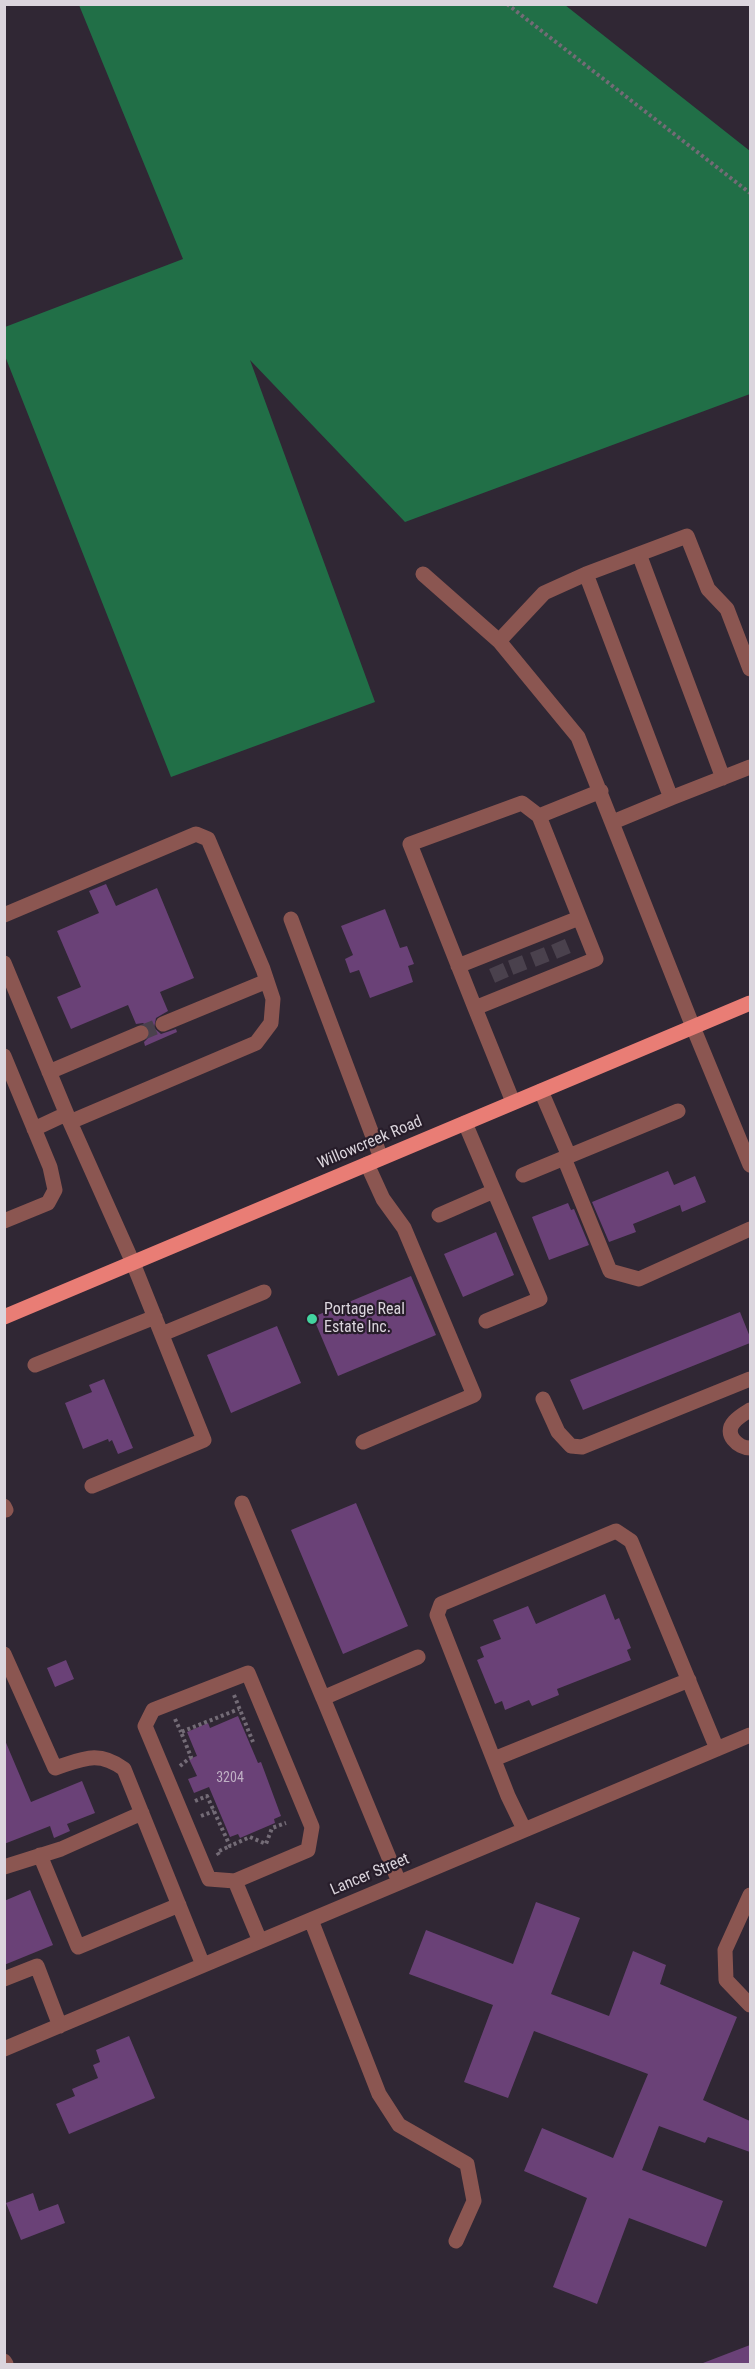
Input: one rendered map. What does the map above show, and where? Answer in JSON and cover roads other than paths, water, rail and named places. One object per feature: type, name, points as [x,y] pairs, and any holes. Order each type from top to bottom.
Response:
[{"type":"main road","name":"Willowcreek Road","points":[[4,1317],[750,1003]]},
{"type":"street","points":[[499,641],[544,593],[586,574],[687,536],[708,589],[727,609],[750,669]]},
{"type":"street","points":[[639,554],[723,778]]},
{"type":"street","points":[[423,574],[499,641],[578,737],[750,1165]]},
{"type":"street","points":[[586,574],[670,798]]},
{"type":"street","points":[[613,822],[750,767]]},
{"type":"street","points":[[539,816],[601,791]]},
{"type":"street","points":[[475,1008],[547,974],[596,959],[539,816],[522,803],[410,844],[458,966],[513,1102]]},
{"type":"street","points":[[4,915],[196,834],[208,839],[273,999],[271,1023],[256,1043],[68,1118],[34,1129]]},
{"type":"street","points":[[458,966],[494,960],[535,944],[555,935],[579,918]]},
{"type":"street","points":[[291,919],[374,1161],[383,1199],[404,1228],[474,1395],[363,1442]]},
{"type":"street","points":[[4,963],[11,999],[49,1072],[133,1263],[204,1440],[92,1486]]},
{"type":"street","points":[[163,1024],[267,981]]},
{"type":"street","points":[[49,1072],[141,1033]]},
{"type":"street","points":[[4,1056],[50,1167],[56,1190],[48,1203],[4,1221]]},
{"type":"street","points":[[541,1091],[610,1271],[639,1279],[750,1229]]},
{"type":"street","points":[[523,1176],[678,1111]]},
{"type":"street","points":[[465,1123],[540,1299],[486,1321]]},
{"type":"street","points":[[439,1215],[494,1191]]},
{"type":"street","points":[[162,1334],[264,1292]]},
{"type":"street","points":[[35,1365],[155,1317]]},
{"type":"street","points":[[543,1398],[558,1432],[572,1446],[582,1447],[750,1379]]},
{"type":"street","points":[[750,1410],[734,1421],[730,1429],[732,1438],[738,1446],[750,1448]]},
{"type":"street","points":[[243,1503],[399,1882]]},
{"type":"street","points":[[524,1829],[437,1615],[441,1604],[616,1531],[631,1541],[717,1749]]},
{"type":"street","points":[[4,1654],[55,1768],[89,1757],[103,1757],[124,1769],[203,1965]]},
{"type":"street","points":[[323,1698],[418,1657]]},
{"type":"street","points":[[248,1673],[312,1827],[308,1850],[234,1881],[209,1879],[145,1726],[153,1710],[248,1673]]},
{"type":"street","points":[[494,1759],[689,1680]]},
{"type":"street","name":"Lancer Street","points":[[4,2049],[750,1735]]},
{"type":"street","points":[[4,1867],[61,1849],[142,1813]]},
{"type":"street","points":[[40,1855],[78,1947],[179,1905]]},
{"type":"street","points":[[234,1881],[261,1941]]},
{"type":"street","points":[[750,1895],[725,1950],[726,1980],[750,2005]]},
{"type":"street","points":[[310,1920],[379,2094],[399,2125],[467,2164],[474,2200],[456,2241]]},
{"type":"street","points":[[4,1979],[37,1966],[60,2026]]},
{"type":"tunnel","points":[[558,942],[566,961]]},
{"type":"tunnel","points":[[537,950],[545,970]]},
{"type":"tunnel","points":[[515,958],[523,979]]},
{"type":"tunnel","points":[[496,966],[505,987]]},
{"type":"tunnel","points":[[141,1033],[163,1024]]},
{"type":"place","name":"Portage Real Estate Inc.","points":[[312,1319]]}]
